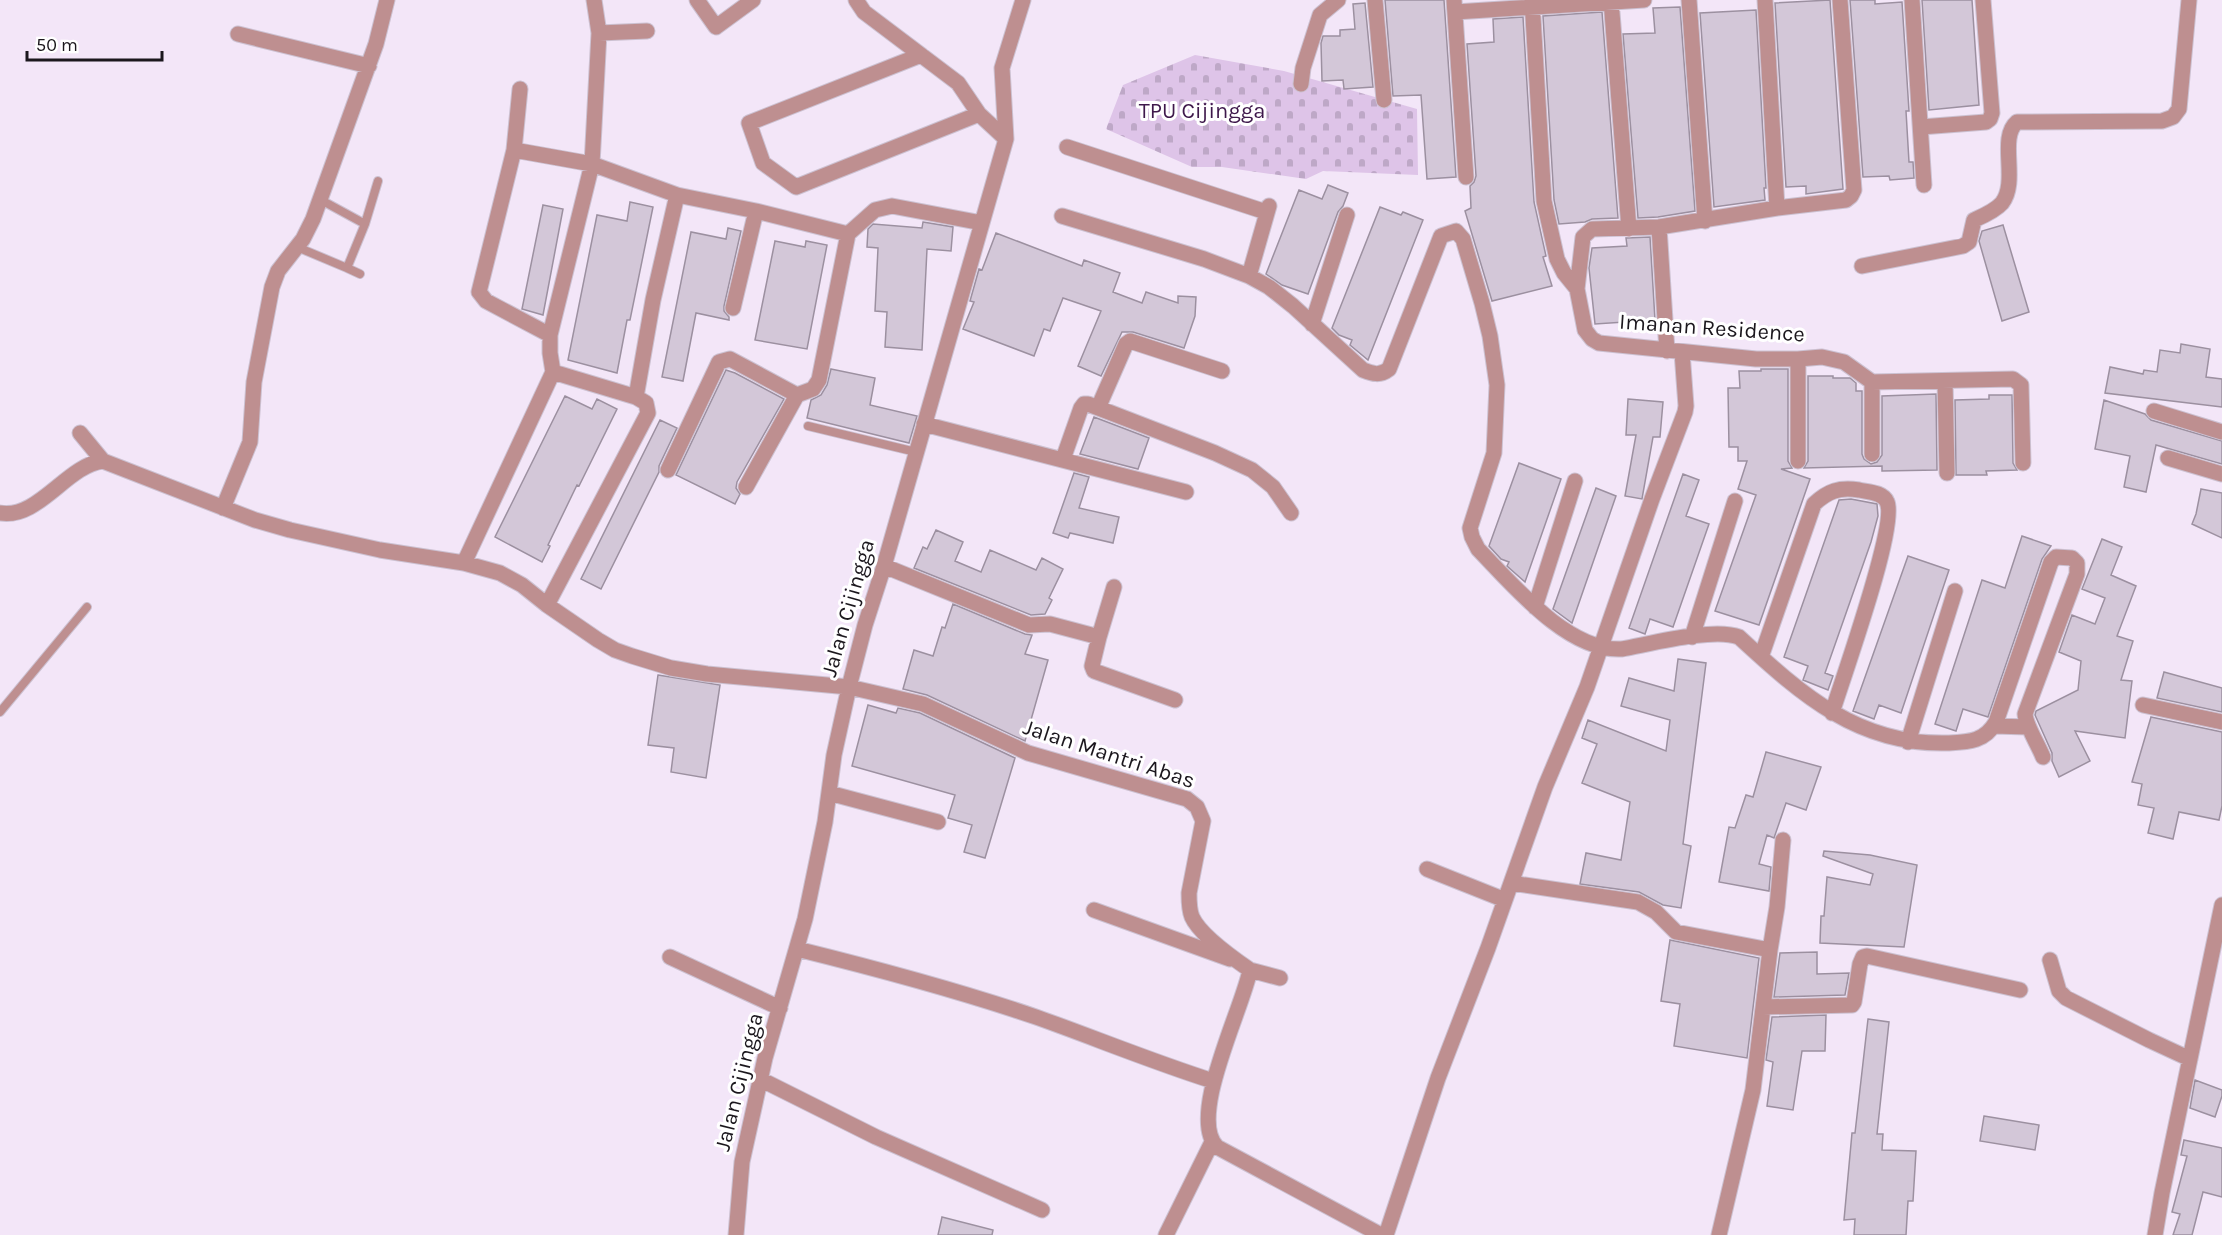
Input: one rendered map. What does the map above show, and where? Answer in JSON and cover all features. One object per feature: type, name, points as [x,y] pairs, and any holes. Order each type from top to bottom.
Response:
[{"type":"street","points":[[224,508],[250,442],[254,382],[272,287],[278,271],[297,247],[314,219],[369,66],[387,0]]},
{"type":"street","points":[[464,563],[553,372],[550,335],[592,164],[599,33],[594,0]]},
{"type":"street","points":[[697,0],[716,27],[753,0]]},
{"type":"street","points":[[856,0],[864,12],[958,83],[979,114],[1006,139]]},
{"type":"street","name":"Jalan Cijingga","points":[[736,1235],[742,1162],[760,1079],[806,919],[834,755],[849,687],[1006,139],[1002,68],[1023,0]]},
{"type":"street","points":[[1301,84],[1303,68],[1320,15],[1338,0]]},
{"type":"street","points":[[1375,0],[1384,100]]},
{"type":"street","points":[[1466,177],[1454,6],[1644,0]]},
{"type":"street","points":[[1689,0],[1705,221]]},
{"type":"street","points":[[1765,0],[1777,208]]},
{"type":"street","points":[[1578,289],[1582,242],[1587,232],[1592,229],[1659,227],[1777,208],[1846,200],[1851,196],[1854,190],[1840,0]]},
{"type":"street","points":[[1912,0],[1924,185]]},
{"type":"street","points":[[1921,127],[1986,122],[1990,119],[1992,113],[1983,0]]},
{"type":"street","points":[[1862,266],[1963,246],[1969,242],[1974,220],[1999,206],[2007,192],[2010,174],[2009,132],[2017,122],[2162,121],[2173,117],[2179,109],[2189,0]]},
{"type":"street","points":[[1611,1],[1629,229]]},
{"type":"street","name":"Imanan Residence","points":[[1532,3],[1544,201],[1557,258],[1564,273],[1578,289],[1585,330],[1592,339],[1599,343],[1756,359],[1798,360],[1822,357],[1845,362],[1872,382]]},
{"type":"street","points":[[599,33],[647,31]]},
{"type":"street","points":[[238,34],[369,66]]},
{"type":"street","points":[[921,55],[750,123],[763,163],[796,187],[979,114]]},
{"type":"street","points":[[520,88],[514,150],[479,292],[486,301],[550,335]]},
{"type":"street","points":[[1067,147],[1268,209],[1249,276]]},
{"type":"street","points":[[514,150],[592,164],[677,195],[756,211],[848,234]]},
{"type":"street","points":[[636,397],[653,300],[677,195]]},
{"type":"street","points":[[746,487],[797,395],[813,389],[819,380],[848,234],[875,210],[892,206],[982,223]]},
{"type":"street","points":[[733,308],[756,211]]},
{"type":"street","points":[[1312,324],[1347,215]]},
{"type":"street","points":[[1062,216],[1204,259],[1249,276],[1269,287],[1363,370],[1375,374],[1383,374],[1389,369],[1442,236],[1456,231],[1470,258],[1482,303],[1497,385],[1494,453],[1471,521],[1472,537],[1478,549],[1535,608],[1552,622],[1588,644],[1602,648],[1622,649],[1713,634],[1732,634],[1739,637],[1832,713],[1857,726],[1908,742],[1970,742],[1987,734],[1994,726],[2051,562],[2054,558],[2063,555],[2072,558],[2077,563],[2078,574],[2025,714],[2028,727],[2034,733],[2043,757]]},
{"type":"street","points":[[1244,965],[1245,992],[1213,1081],[1208,1119],[1212,1142],[1217,1147],[1384,1235],[1438,1078],[1545,787],[1602,648],[1686,406],[1675,352],[1659,227]]},
{"type":"street","points":[[1098,408],[1126,344],[1130,340],[1222,371]]},
{"type":"street","points":[[668,470],[719,362],[730,359],[797,395]]},
{"type":"street","points":[[1798,360],[1798,461]]},
{"type":"street","points":[[547,605],[647,415],[646,403],[636,397],[553,372]]},
{"type":"street","points":[[1872,454],[1872,382],[2013,379],[2020,385],[2023,463]]},
{"type":"street","points":[[1945,381],[1947,473]]},
{"type":"street","points":[[1064,459],[1083,405],[1088,404],[1215,453],[1252,470],[1273,487],[1291,513]]},
{"type":"street","points":[[2154,411],[2222,432]]},
{"type":"street","points":[[924,424],[1186,492]]},
{"type":"street","points":[[80,433],[103,461],[224,508],[290,530],[380,550],[464,563],[500,573],[522,585],[547,605],[615,650],[671,668],[707,674],[849,687]]},
{"type":"street","points":[[2168,458],[2222,474]]},
{"type":"street","points":[[0,513],[12,513],[25,509],[89,464],[103,461]]},
{"type":"street","points":[[1535,608],[1575,480]]},
{"type":"street","points":[[1761,657],[1814,504],[1827,493],[1839,488],[1883,497],[1887,501],[1889,512],[1883,549],[1832,713]]},
{"type":"street","points":[[1692,637],[1735,501]]},
{"type":"street","points":[[884,566],[1029,626],[1048,624],[1099,637]]},
{"type":"street","points":[[1114,587],[1092,666],[1094,671],[1176,700]]},
{"type":"street","points":[[1908,742],[1955,591]]},
{"type":"street","name":"Jalan Mantri Abas","points":[[849,687],[922,704],[1028,753],[1192,802],[1200,812],[1203,821],[1190,893],[1190,912],[1202,930],[1244,965]]},
{"type":"street","points":[[2143,705],[2222,722]]},
{"type":"street","points":[[1994,726],[2028,727]]},
{"type":"street","points":[[829,793],[938,822]]},
{"type":"street","points":[[1719,1235],[1752,1090],[1777,907],[1783,840]]},
{"type":"street","points":[[1427,869],[1505,900]]},
{"type":"street","points":[[1511,883],[1638,902],[1656,912],[1676,932],[1770,951]]},
{"type":"street","points":[[2155,1235],[2222,905]]},
{"type":"street","points":[[1094,910],[1280,978]]},
{"type":"street","points":[[798,948],[919,979],[1036,1017],[1213,1081]]},
{"type":"street","points":[[1763,1007],[1852,1005],[1860,964],[1863,957],[1867,956],[2020,990]]},
{"type":"street","points":[[670,957],[780,1008]]},
{"type":"street","points":[[2050,960],[2059,991],[2067,998],[2190,1059]]},
{"type":"street","points":[[760,1079],[876,1137],[1042,1210]]},
{"type":"street","points":[[1166,1235],[1212,1142]]},
{"type":"lane","points":[[347,268],[378,181]]},
{"type":"lane","points":[[321,200],[364,224]]},
{"type":"lane","points":[[297,247],[360,274]]},
{"type":"lane","points":[[808,426],[916,452]]},
{"type":"lane","points":[[0,712],[87,607]]},
{"type":"green space","name":"TPU Cijingga","points":[[1195,55],[1284,71],[1417,109],[1418,175],[1323,171],[1306,179],[1222,167],[1192,167],[1106,129],[1123,85]]},
{"type":"building","points":[[1385,0],[1444,0],[1456,177],[1427,179],[1421,95],[1393,96]]},
{"type":"building","points":[[1830,0],[1843,189],[1806,194],[1806,186],[1786,187],[1775,3]]},
{"type":"building","points":[[1850,0],[1875,0],[1875,4],[1902,2],[1909,111],[1906,111],[1909,162],[1913,162],[1914,178],[1890,180],[1889,176],[1863,177]]},
{"type":"building","points":[[1922,0],[1972,0],[1979,105],[1929,110]]},
{"type":"building","points":[[1365,3],[1373,87],[1344,89],[1343,80],[1322,81],[1321,43],[1323,36],[1340,36],[1340,30],[1355,29],[1353,4]]},
{"type":"building","points":[[1680,7],[1695,211],[1638,218],[1623,34],[1655,33],[1653,8]]},
{"type":"building","points":[[1756,10],[1765,200],[1714,207],[1700,13]]},
{"type":"building","points":[[1602,12],[1618,218],[1559,224],[1554,200],[1543,16]]},
{"type":"building","points":[[1523,17],[1534,202],[1546,256],[1543,257],[1552,286],[1492,301],[1465,211],[1471,208],[1470,186],[1476,176],[1467,44],[1494,42],[1493,19]]},
{"type":"building","points":[[1328,185],[1348,193],[1338,212],[1308,294],[1282,285],[1266,274],[1299,190],[1322,199]]},
{"type":"building","points":[[630,202],[653,207],[617,373],[568,360],[597,215],[627,221]]},
{"type":"building","points":[[543,205],[563,209],[543,315],[522,309]]},
{"type":"building","points":[[1380,207],[1401,215],[1403,212],[1423,220],[1368,360],[1350,345],[1352,340],[1339,335],[1332,328]]},
{"type":"building","points":[[923,222],[953,227],[951,251],[927,249],[922,350],[885,347],[887,312],[875,311],[878,248],[867,247],[868,229],[873,224],[922,228]]},
{"type":"building","points":[[2003,225],[2029,312],[2002,321],[1979,241],[1982,231]]},
{"type":"building","points":[[728,228],[741,231],[724,306],[729,320],[696,313],[683,381],[662,377],[691,232],[726,239]]},
{"type":"building","points":[[996,233],[1082,266],[1084,260],[1120,273],[1113,292],[1142,303],[1146,292],[1178,303],[1178,296],[1196,297],[1195,316],[1184,348],[1133,332],[1122,332],[1101,376],[1078,366],[1101,311],[1063,298],[1050,331],[1044,329],[1034,356],[963,329],[974,302],[970,301],[979,269],[982,270]]},
{"type":"building","points":[[1650,237],[1655,320],[1595,324],[1589,268],[1592,248],[1627,246],[1626,238]]},
{"type":"building","points":[[775,241],[805,247],[806,241],[827,245],[807,349],[755,340]]},
{"type":"building","points":[[2181,344],[2210,349],[2206,377],[2222,379],[2222,407],[2105,393],[2110,367],[2143,374],[2144,370],[2157,372],[2160,350],[2180,353]]},
{"type":"building","points":[[831,369],[875,378],[870,405],[917,416],[909,443],[807,418],[811,400],[821,395],[827,385]]},
{"type":"building","points":[[1761,369],[1788,369],[1788,461],[1792,468],[1781,469],[1810,479],[1759,625],[1715,611],[1756,495],[1738,489],[1747,461],[1738,461],[1738,447],[1729,447],[1728,388],[1740,388],[1739,371],[1761,371]]},
{"type":"building","points":[[726,370],[784,399],[737,482],[736,488],[740,494],[735,504],[676,475]]},
{"type":"building","points":[[1808,376],[1850,378],[1856,383],[1856,391],[1862,391],[1862,454],[1864,459],[1871,464],[1877,462],[1882,455],[1882,396],[1936,394],[1937,470],[1882,471],[1882,466],[1804,468],[1808,461]]},
{"type":"building","points":[[1989,395],[2012,395],[2013,463],[2017,470],[1986,471],[1987,475],[1956,475],[1955,400],[1989,399]]},
{"type":"building","points":[[565,396],[592,409],[597,399],[617,409],[579,486],[577,485],[542,562],[495,537]]},
{"type":"building","points":[[1628,399],[1663,402],[1660,437],[1653,437],[1642,499],[1625,496],[1636,435],[1626,435]]},
{"type":"building","points":[[2104,400],[2145,414],[2151,420],[2222,441],[2222,464],[2156,445],[2146,492],[2124,487],[2130,456],[2095,449]]},
{"type":"building","points":[[1094,417],[1149,438],[1138,469],[1080,454]]},
{"type":"building","points":[[660,420],[677,428],[659,466],[659,472],[601,589],[581,579]]},
{"type":"building","points":[[1519,463],[1561,479],[1525,582],[1507,566],[1509,562],[1501,559],[1489,546]]},
{"type":"building","points":[[1074,473],[1089,477],[1079,508],[1119,517],[1113,543],[1070,533],[1068,538],[1053,533]]},
{"type":"building","points":[[1683,474],[1699,480],[1686,516],[1709,524],[1673,627],[1650,619],[1645,634],[1629,628]]},
{"type":"building","points":[[1596,488],[1616,496],[1572,623],[1553,609]]},
{"type":"building","points":[[2201,489],[2222,493],[2222,538],[2192,524]]},
{"type":"building","points":[[1851,499],[1877,504],[1878,516],[1825,673],[1833,676],[1828,690],[1803,680],[1808,666],[1784,657],[1839,500]]},
{"type":"building","points":[[936,530],[963,542],[955,561],[981,572],[990,550],[1036,570],[1042,558],[1063,569],[1049,598],[1052,600],[1045,614],[1031,615],[914,568],[923,547],[927,549]]},
{"type":"building","points":[[2022,536],[2051,546],[2042,559],[1988,717],[1963,709],[1956,731],[1935,724],[1982,580],[2005,588]]},
{"type":"building","points":[[2102,539],[2122,547],[2111,575],[2136,586],[2117,636],[2133,641],[2121,680],[2132,681],[2125,738],[2075,731],[2090,761],[2059,777],[2052,761],[2052,753],[2035,715],[2036,711],[2078,690],[2081,661],[2059,652],[2072,615],[2095,624],[2105,598],[2082,589]]},
{"type":"building","points":[[1908,556],[1949,570],[1901,713],[1879,705],[1874,719],[1853,711]]},
{"type":"building","points":[[953,604],[1032,635],[1025,654],[1048,660],[1025,741],[927,695],[903,689],[914,650],[933,656],[942,627],[945,628]]},
{"type":"building","points":[[1678,659],[1706,663],[1683,844],[1691,846],[1681,908],[1663,905],[1639,892],[1580,884],[1586,853],[1621,860],[1630,802],[1582,783],[1597,744],[1582,738],[1588,720],[1666,751],[1670,720],[1621,706],[1629,678],[1674,691]]},
{"type":"building","points":[[2164,672],[2222,688],[2222,712],[2157,698]]},
{"type":"building","points":[[658,675],[720,685],[706,778],[671,772],[674,748],[648,745]]},
{"type":"building","points":[[868,705],[896,713],[898,708],[920,713],[1015,758],[985,858],[964,852],[972,825],[948,818],[955,795],[852,766]]},
{"type":"building","points":[[2151,717],[2222,732],[2222,806],[2219,820],[2179,812],[2173,839],[2148,833],[2154,808],[2138,805],[2142,784],[2132,782]]},
{"type":"building","points":[[1766,752],[1821,767],[1806,810],[1786,803],[1774,838],[1767,835],[1759,864],[1771,867],[1769,891],[1719,882],[1729,827],[1735,828],[1746,795],[1753,797]]},
{"type":"building","points":[[1824,851],[1870,855],[1917,865],[1904,947],[1820,943],[1821,916],[1824,916],[1827,877],[1870,885],[1873,874],[1823,856]]},
{"type":"building","points":[[1670,940],[1759,958],[1747,1058],[1674,1046],[1680,1004],[1661,1001]]},
{"type":"building","points":[[1817,952],[1817,974],[1849,973],[1845,995],[1774,997],[1780,953]]},
{"type":"building","points":[[1826,1015],[1825,1051],[1802,1051],[1793,1110],[1767,1106],[1773,1062],[1766,1060],[1772,1017]]},
{"type":"building","points":[[1868,1019],[1889,1022],[1877,1134],[1883,1134],[1882,1150],[1916,1151],[1913,1201],[1908,1201],[1906,1235],[1854,1235],[1855,1219],[1844,1220],[1852,1133],[1855,1133]]},
{"type":"building","points":[[2195,1080],[2222,1090],[2215,1117],[2190,1108]]},
{"type":"building","points":[[1984,1116],[2039,1125],[2035,1150],[1980,1141]]},
{"type":"building","points":[[2184,1140],[2222,1148],[2222,1197],[2203,1192],[2192,1235],[2173,1235],[2180,1214],[2172,1212],[2187,1156],[2181,1155]]},
{"type":"building","points":[[942,1217],[993,1230],[992,1235],[938,1235]]}]
